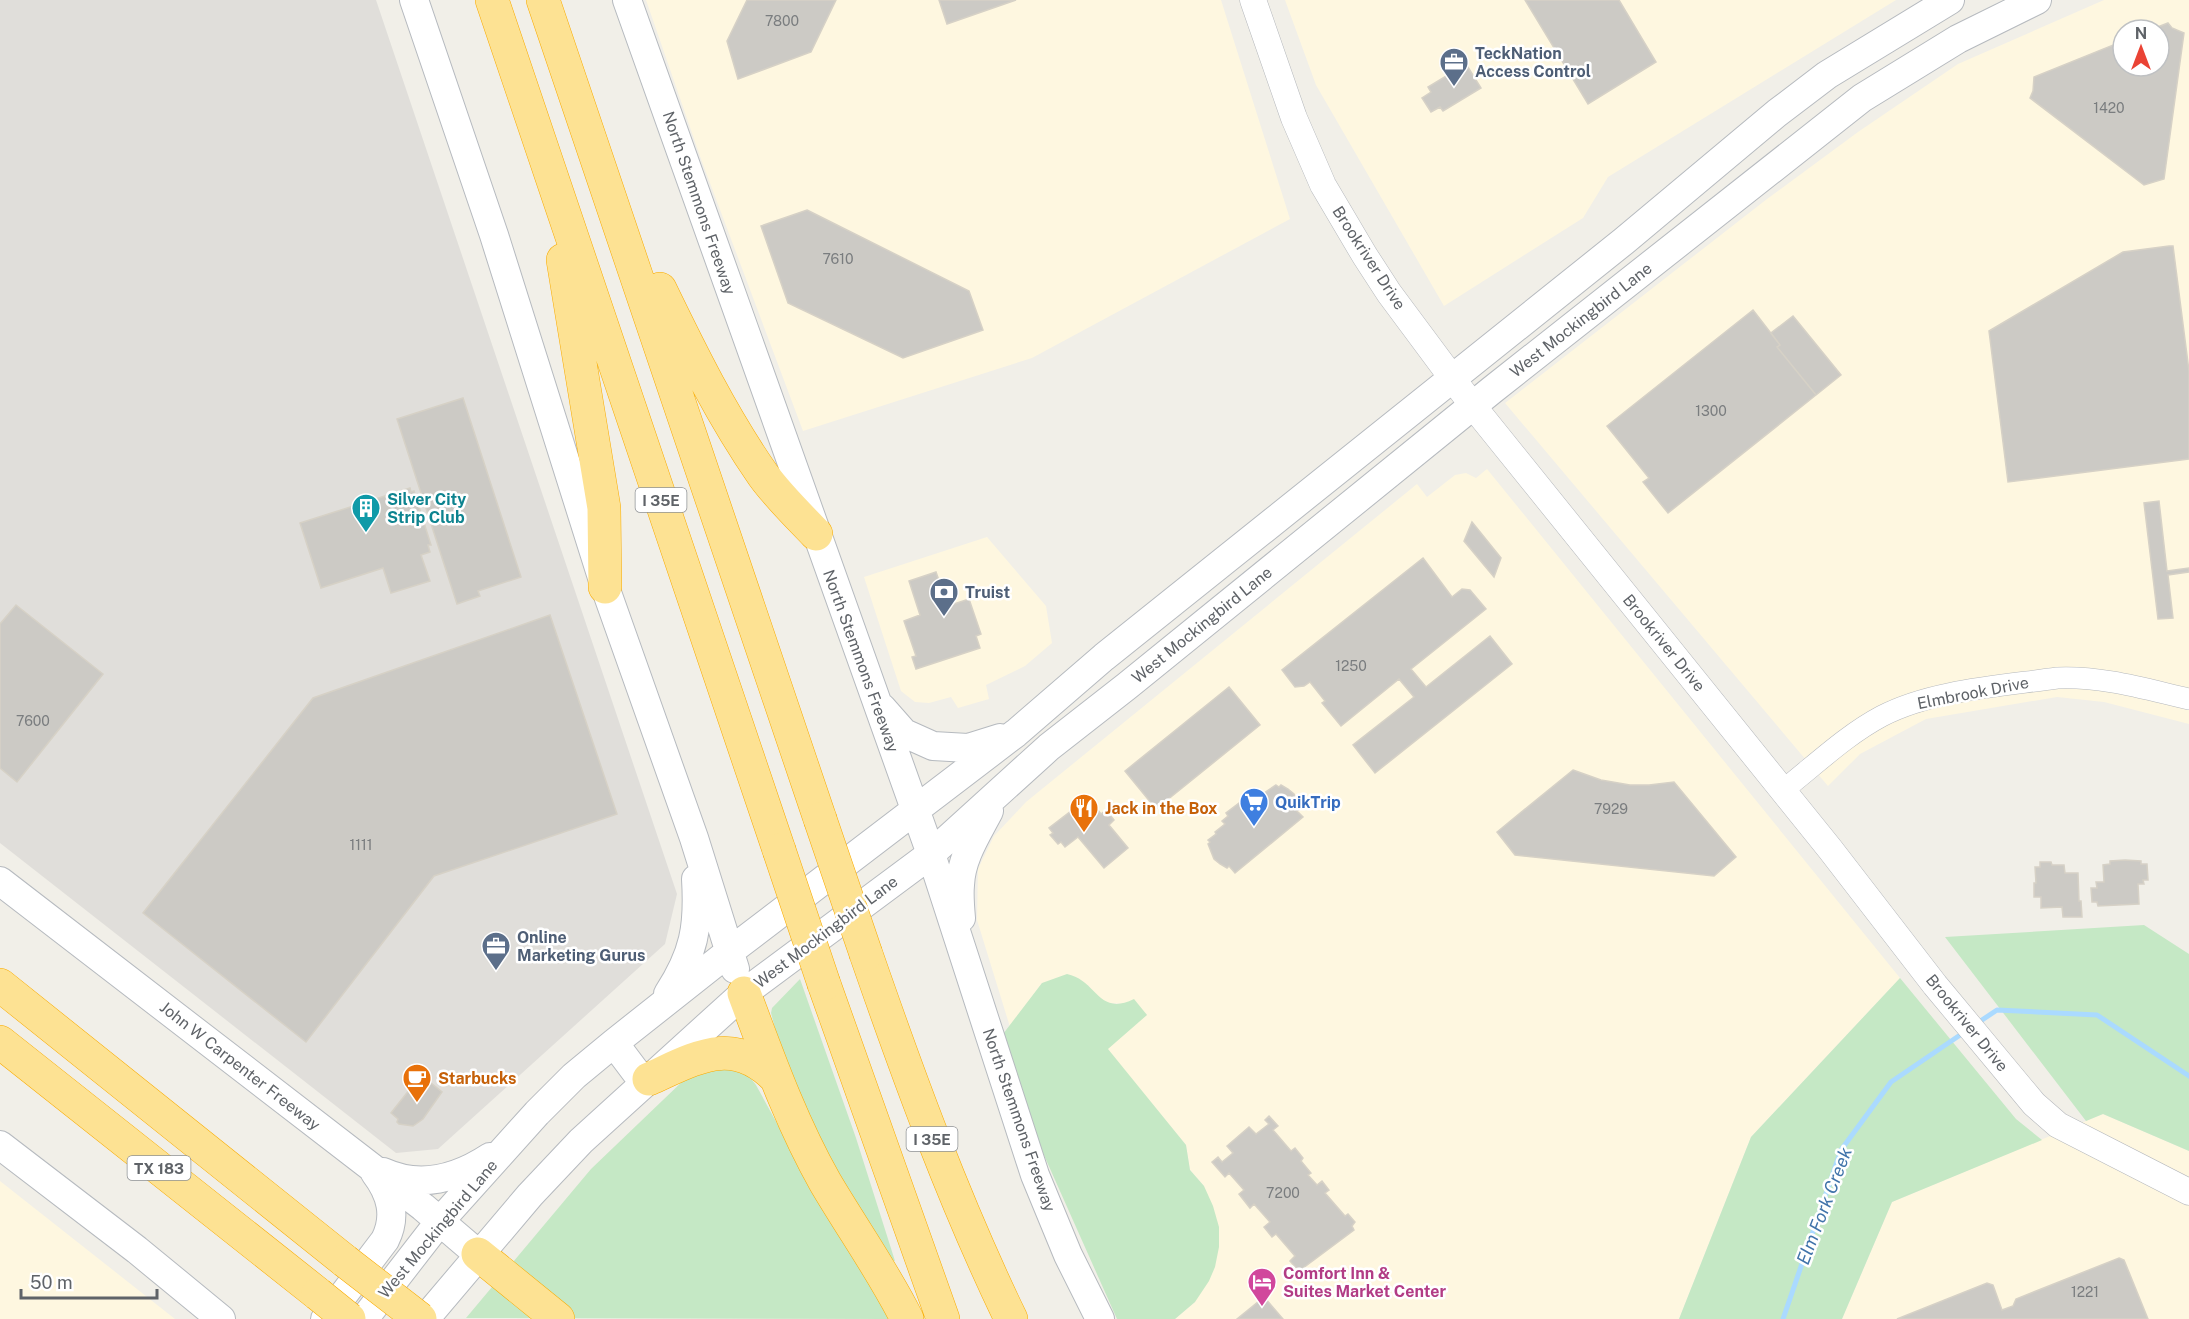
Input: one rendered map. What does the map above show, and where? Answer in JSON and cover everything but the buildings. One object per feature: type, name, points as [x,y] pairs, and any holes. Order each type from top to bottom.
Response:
[{"type":"highway","name":"I 35E","points":[[492,0],[824,984],[943,1319]]},
{"type":"highway","name":"I 35E","points":[[543,0],[866,954],[932,1138],[1011,1319]]},
{"type":"highway","points":[[543,149],[583,372],[604,508],[605,587]]},
{"type":"highway","points":[[600,166],[699,369],[730,424],[764,477],[816,534]]},
{"type":"highway","points":[[0,963],[93,1059]]},
{"type":"highway","name":"TX 183","points":[[0,985],[420,1319]]},
{"type":"highway","points":[[744,993],[776,1078],[798,1127],[825,1181],[907,1319]]},
{"type":"highway","name":"TX 183","points":[[0,1042],[322,1307],[349,1319]]},
{"type":"highway","points":[[646,1081],[697,1057],[717,1053],[740,1056],[761,1063],[776,1078]]},
{"type":"highway","points":[[478,1254],[558,1319]]},
{"type":"main road","points":[[414,0],[494,235],[605,587],[694,838],[744,993]]},
{"type":"main road","name":"North Stemmons Freeway","points":[[627,0],[931,854],[1035,1175],[1068,1255],[1100,1319]]},
{"type":"main road","name":"West Mockingbird Lane","points":[[364,1319],[440,1221],[515,1137],[554,1096],[614,1043],[729,952],[1016,733],[1104,657],[1624,241],[1785,107],[1856,56],[1950,0]]},
{"type":"main road","name":"West Mockingbird Lane","points":[[425,1319],[478,1254],[574,1148],[744,993],[931,854],[1049,747],[1473,406],[1862,98],[1958,39],[2037,0]]},
{"type":"main road","points":[[1104,657],[1127,686]]},
{"type":"main road","points":[[877,703],[904,733],[933,746],[968,748],[1016,733]]},
{"type":"main road","points":[[967,970],[960,884],[970,847],[995,796]]},
{"type":"main road","points":[[652,1014],[673,986],[692,948],[698,913],[694,838]]},
{"type":"main road","name":"John W Carpenter Freeway","points":[[0,881],[368,1164],[478,1254]]},
{"type":"main road","points":[[614,1043],[646,1081]]},
{"type":"main road","points":[[368,1164],[390,1175],[414,1180],[434,1180],[457,1173],[487,1158],[515,1137]]},
{"type":"main road","points":[[0,1145],[137,1250],[221,1319]]},
{"type":"main road","points":[[322,1307],[385,1240],[391,1228],[392,1216],[386,1190],[368,1164]]},
{"type":"main road","points":[[191,1294],[214,1319]]},
{"type":"main road","points":[[191,1294],[236,1319]]},
{"type":"street","name":"Brookriver Drive","points":[[1253,0],[1294,118],[1323,186],[1383,284],[1473,406],[1935,985],[2034,1104],[2058,1125],[2189,1192]]},
{"type":"street","name":"Elmbrook Drive","points":[[1782,791],[1857,732],[1882,716],[1937,697],[2076,677],[2110,680],[2189,699]]},
{"type":"shaded area","points":[[0,0],[376,0],[677,894],[665,944],[438,1149],[396,1153],[0,843]]},
{"type":"shaded area","points":[[646,0],[1221,0],[1290,219],[1032,358],[803,431],[701,159]]},
{"type":"shaded area","points":[[1285,0],[1896,0],[1608,177],[1583,218],[1444,306],[1316,85]]},
{"type":"shaded area","points":[[2104,0],[2189,0],[2189,724],[2104,702],[2057,697],[1926,719],[1860,754],[1828,786],[1505,403],[1767,199],[1858,132],[1958,64]]},
{"type":"shaded area","points":[[1487,469],[1900,978],[1751,1137],[1679,1319],[1175,1319],[1195,1302],[1204,1186],[1190,1170],[1186,1145],[1107,1049],[1147,1014],[1124,1004],[1108,1003],[1099,999],[1088,985],[1042,983],[1010,1027],[977,920],[978,869],[994,836],[1026,802],[1417,484],[1427,497],[1455,475],[1466,473],[1476,478]]},
{"type":"shaded area","points":[[987,537],[1046,606],[1052,643],[1025,666],[986,685],[989,699],[958,708],[951,697],[929,703],[915,702],[901,691],[864,577]]},
{"type":"shaded area","points":[[2103,1114],[2189,1151],[2189,1319],[1842,1319],[1892,1202]]},
{"type":"shaded area","points":[[0,1181],[175,1319],[0,1319]]},
{"type":"green space","points":[[2144,925],[2189,954],[2189,1151],[2103,1114],[2086,1121],[1945,937]]},
{"type":"green space","points":[[1067,974],[1085,983],[1098,996],[1113,1004],[1134,999],[1147,1015],[1108,1049],[1186,1145],[1190,1170],[1204,1186],[1213,1206],[1219,1227],[1219,1247],[1215,1267],[1195,1302],[1175,1319],[1117,1319],[1035,1135],[1003,1034],[1042,983]]},
{"type":"green space","points":[[1900,978],[2016,1119],[2042,1140],[1892,1202],[1842,1319],[1679,1319],[1751,1137]]},
{"type":"green space","points":[[800,979],[856,1138],[895,1261],[888,1258],[851,1206],[783,1059],[771,1013],[772,1008]]},
{"type":"green space","points":[[726,1067],[749,1076],[756,1085],[892,1319],[466,1318],[591,1169],[687,1077]]},
{"type":"waterway","name":"Elm Fork Creek","points":[[1976,1024],[1997,1010],[2097,1015],[2189,1076]]},
{"type":"waterway","name":"Elm Fork Creek","points":[[1783,1319],[1841,1150],[1891,1082],[1966,1031]]},
{"type":"place","name":"TeckNation Access Control","points":[[1454,88]]},
{"type":"place","name":"Silver City Strip Club","points":[[366,534]]},
{"type":"place","name":"Truist","points":[[944,618]]},
{"type":"place","name":"QuikTrip","points":[[1254,828]]},
{"type":"place","name":"Jack in the Box","points":[[1084,834]]},
{"type":"place","name":"Online Marketing Gurus","points":[[496,972]]},
{"type":"place","name":"Starbucks","points":[[417,1104]]},
{"type":"place","name":"Comfort Inn & Suites Market Center","points":[[1262,1308]]}]
